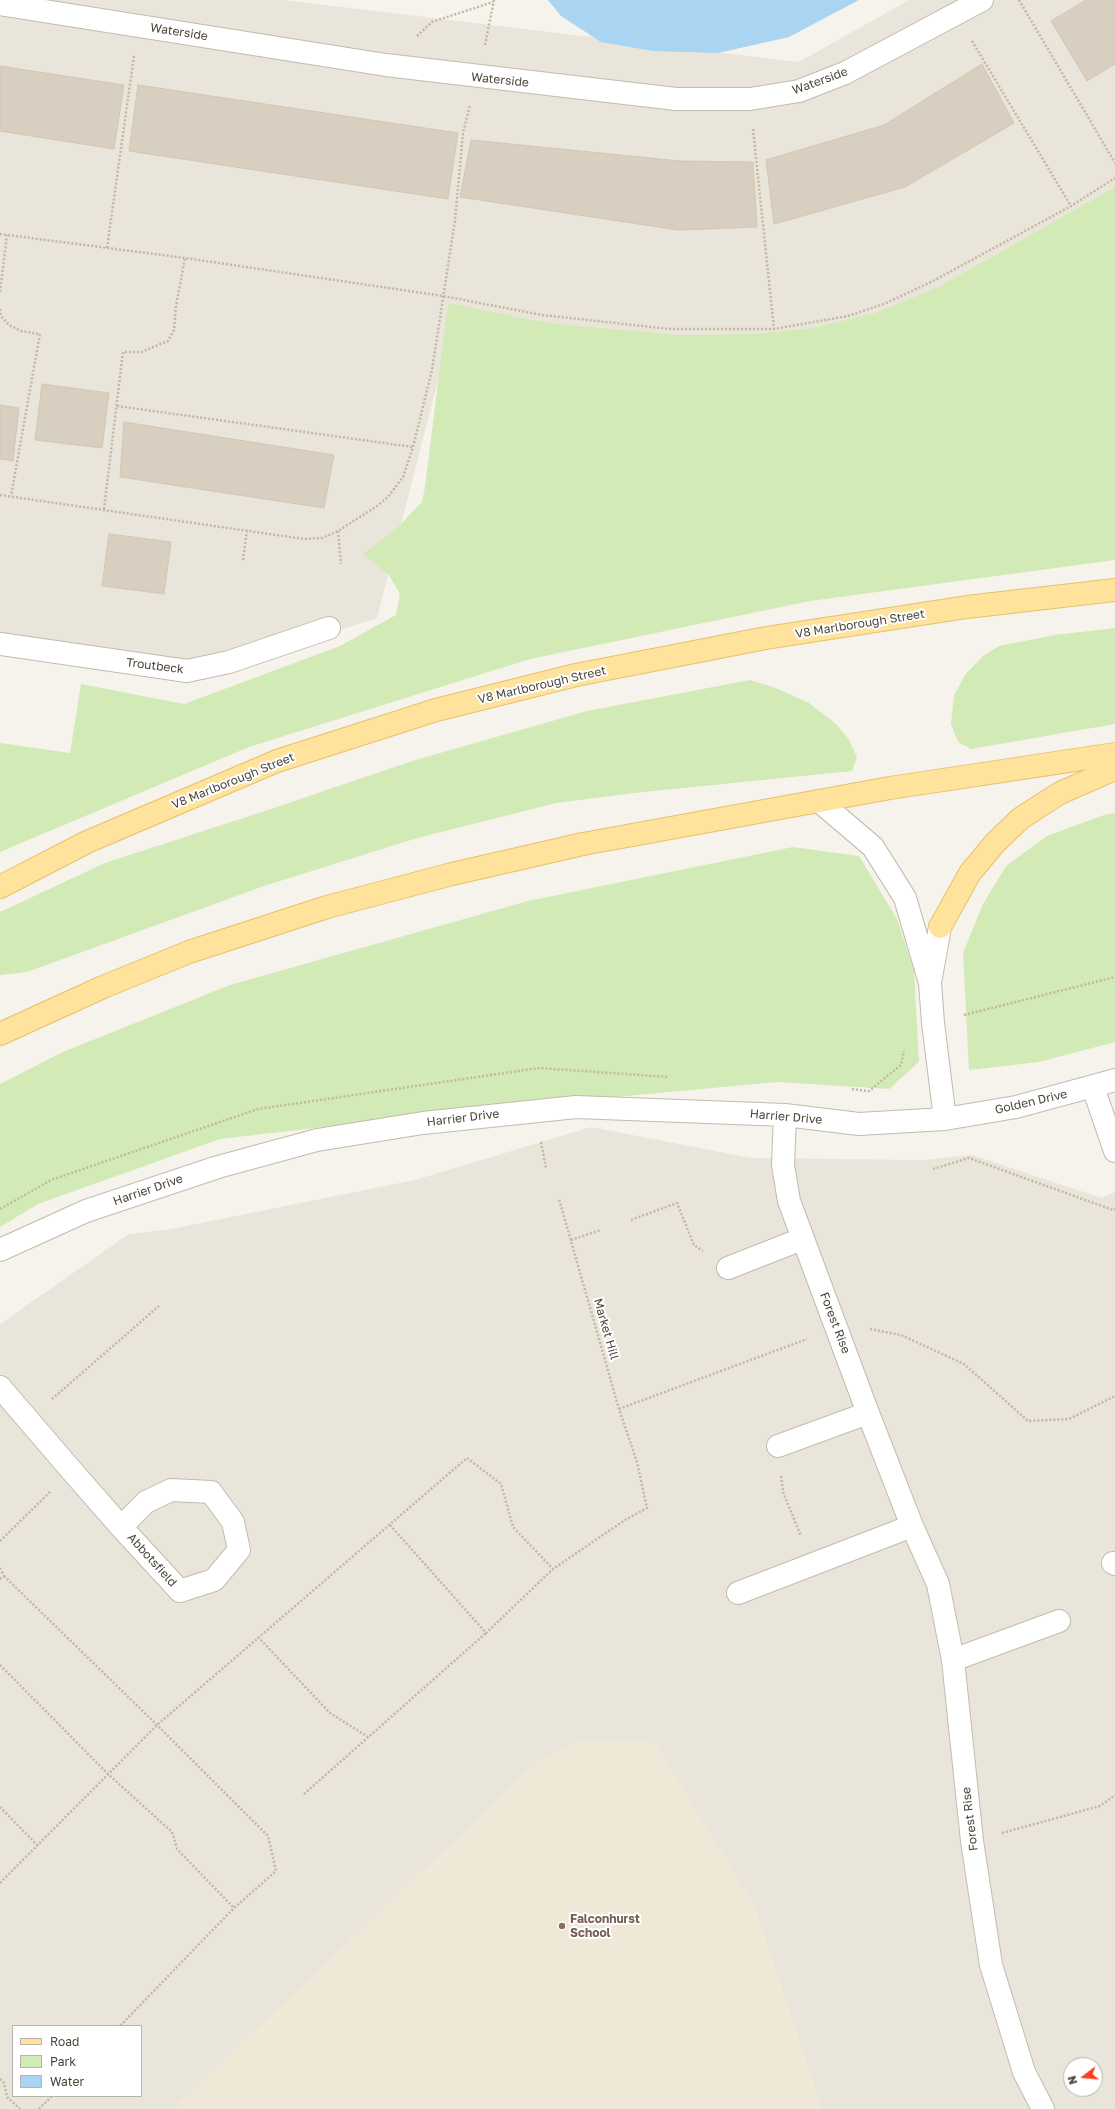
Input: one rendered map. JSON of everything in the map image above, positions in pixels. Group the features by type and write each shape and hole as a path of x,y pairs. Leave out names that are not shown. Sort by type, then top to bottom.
{"main road":[{"name":"V8 Marlborough Street","path":"0,887 87,842 277,761 436,710 576,675 766,638 967,607 1115,590"},
{"path":"0,1034 103,987 189,952 326,907 452,874 583,844 890,788 1115,754"},
{"path":"940,927 970,873 995,843 1020,818 1060,793 1115,769"}],"street":[{"name":"Waterside","path":"0,4 386,66 676,99 750,99 800,90 845,73 982,0"},
{"name":"Troutbeck","path":"0,644 186,671 229,662 329,628"},
{"path":"819,801 873,847 905,898 930,983 933,1023 945,1119"},
{"path":"930,983 940,927"},
{"name":"Golden Drive","path":"945,1119 1016,1107 1115,1080"},
{"path":"1093,1087 1115,1151"},
{"name":"Harrier Drive","path":"0,1250 86,1211 218,1167 317,1140 423,1123 576,1107 785,1115 859,1124 945,1119"},
{"name":"Forest Rise","path":"785,1115 783,1165 789,1201 868,1413 912,1526 938,1584 953,1660 972,1842 991,1965 1024,2072 1043,2109"},
{"path":"728,1268 802,1239"},
{"name":"Abbotsfield","path":"0,1387 72,1471 122,1527 180,1591 214,1580 239,1550 233,1522 211,1492 171,1490 146,1502 122,1527"},
{"path":"778,1446 868,1413"},
{"path":"738,1593 912,1526"},
{"path":"953,1660 1059,1621"}],"path":[{"path":"1019,0 1115,163"},
{"path":"0,495 304,539 322,538 338,531 366,515 388,497 403,477 413,447 432,370 454,220 463,133 476,77 482,63 494,1 432,22 386,66"},
{"path":"956,15 1071,206"},
{"path":"107,248 138,26"},
{"path":"750,99 774,330"},
{"path":"0,234 185,258 443,296 542,314 670,329 774,330 848,316 884,304 931,282 1071,206 1115,178"},
{"path":"0,292 7,235"},
{"path":"104,509 123,352 141,352 154,348 168,341 174,330 176,306 185,258"},
{"path":"0,309 1,316 9,325 21,331 40,334 10,496"},
{"path":"117,406 413,447"},
{"path":"243,560 247,530"},
{"path":"338,531 341,564"},
{"path":"933,1023 1115,977"},
{"path":"543,1158 546,1168"},
{"path":"932,1169 969,1158 1113,1210 1115,1209"},
{"name":"Market Hill","path":"553,1569 625,1520 647,1508 637,1462 619,1408 559,1199"},
{"path":"631,1220 677,1203 694,1245 728,1268"},
{"path":"571,1240 601,1230"},
{"path":"28,1419 159,1306"},
{"path":"619,1408 837,1328 868,1329 901,1335 964,1364 1028,1421 1069,1419 1115,1396"},
{"path":"778,1446 783,1492 812,1564"},
{"path":"0,1883 157,1725 467,1458 500,1484 514,1527 553,1569 486,1633 304,1794"},
{"path":"0,1541 72,1471"},
{"path":"390,1525 486,1633"},
{"path":"0,1568 4,1576 268,1836 276,1871 234,1908 121,2025"},
{"path":"0,1579 4,1576"},
{"path":"258,1638 330,1713 368,1737"},
{"path":"0,1665 108,1774 172,1832 177,1849 234,1908"},
{"path":"972,1842 1100,1806 1115,1795"},
{"path":"0,1807 38,1846"},
{"path":"0,2079 4,2083 7,2096 20,2109"},
{"path":"39,2109 51,2097"}],"shaded area":[{"path":"0,0 284,0 799,62 909,0 1115,0 1115,202 855,359 455,314 377,618 191,678 0,639"},
{"path":"591,1127 751,1158 923,1160 972,1155 1102,1198 1115,1192 1115,2109 821,2109 755,1908 654,1743 578,1742 540,1760 174,2109 0,2109 0,1324 129,1234 171,1229 415,1180"},
{"name":"Falconhurst School","path":"578,1742 654,1743 755,1908 821,2109 174,2109 540,1760"}],"green space":[{"path":"1115,187 1115,560 810,601 530,659 249,747 0,852 0,743 70,753 81,684 184,704 340,646 396,615 400,594 389,575 363,554 397,528 422,502 448,303 547,323 677,335 758,334 813,328 875,313 939,287"},
{"path":"1115,628 1115,724 971,749 958,742 951,724 954,695 965,675 983,656 999,646 1055,635"},
{"path":"750,680 776,688 809,703 836,724 848,738 857,757 852,771 634,793 556,803 414,839 264,886 27,972 0,975 0,912 105,863 412,761 587,711"},
{"path":"1115,813 1115,1042 1039,1062 969,1070 963,953 983,904 1006,866 1047,836 1104,815"},
{"path":"793,847 859,856 897,919 914,971 919,1062 889,1089 777,1082 444,1113 220,1139 38,1204 0,1227 0,1084 63,1052 230,985 528,901"}],"water":[{"path":"548,0 859,0 789,37 718,53 653,51 601,42 561,16"}],"building":[{"path":"1086,0 1115,0 1115,64 1087,81 1051,21"},
{"path":"982,64 1014,123 905,187 774,224 766,160 884,125"},
{"path":"0,66 124,85 114,149 0,131"},
{"path":"138,85 458,133 448,199 129,151"},
{"path":"471,140 680,161 753,162 757,227 678,230 460,197"},
{"path":"42,384 109,393 102,448 35,440"},
{"path":"0,405 19,408 13,461 0,459"},
{"path":"124,422 334,455 324,508 120,477"},
{"path":"109,534 171,542 164,594 102,586"}],"place":[{"name":"Falconhurst School","path":"562,1926"}]}
